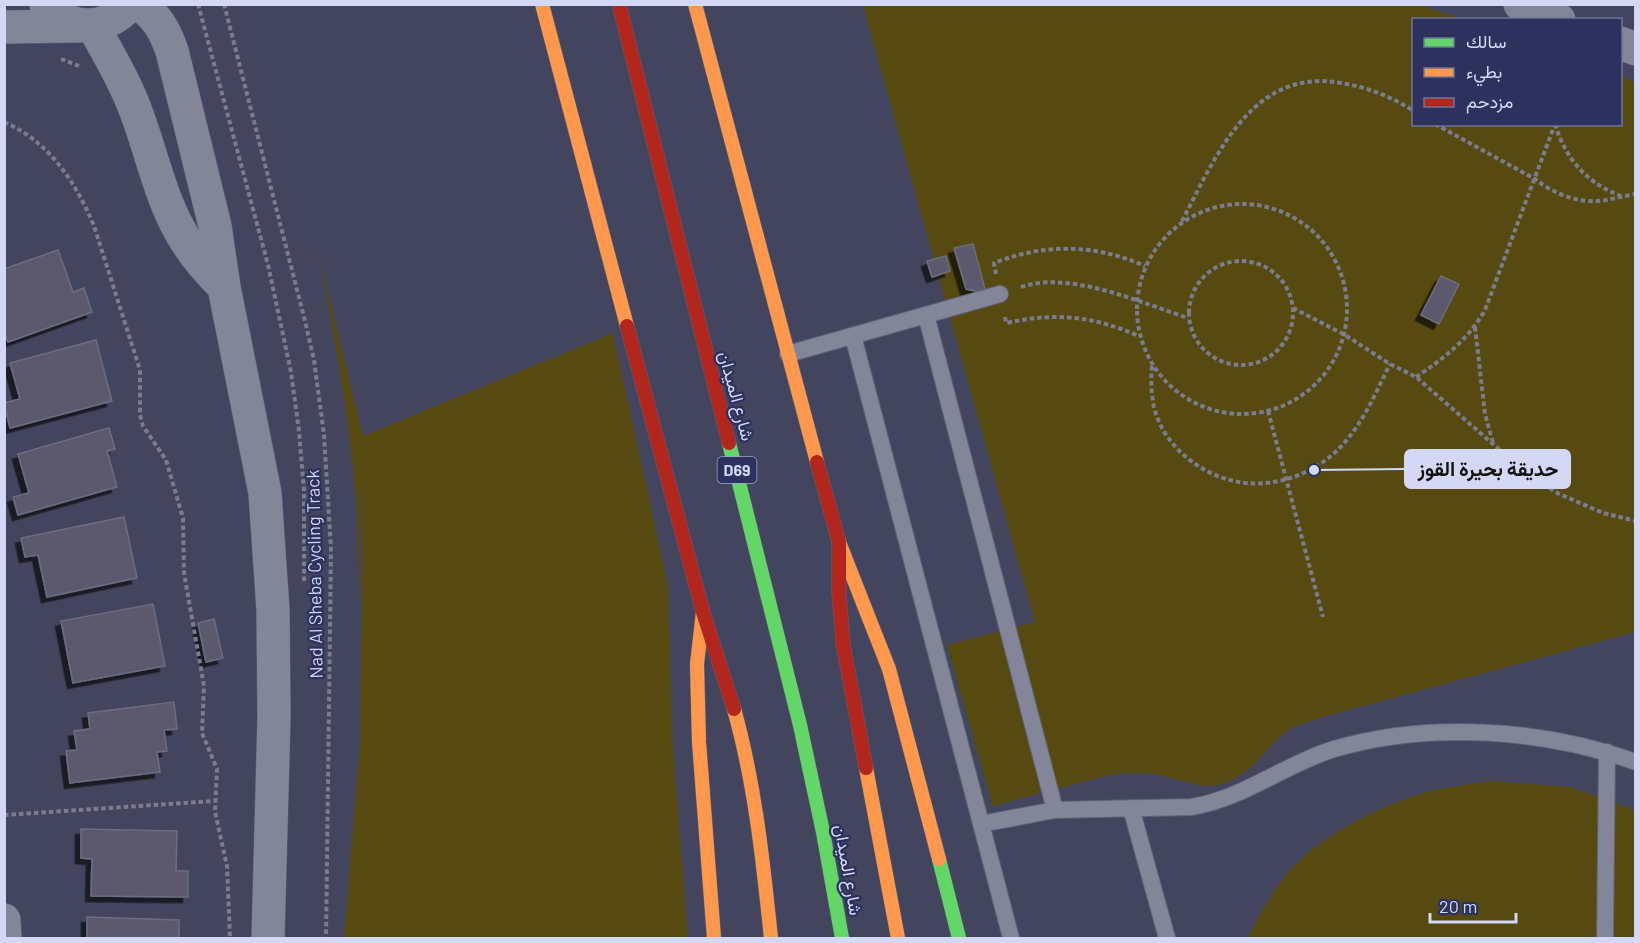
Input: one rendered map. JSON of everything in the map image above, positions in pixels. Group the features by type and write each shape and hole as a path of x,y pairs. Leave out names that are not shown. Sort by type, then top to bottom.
{"main road":[{"path":"542,4 703,612 724,673 742,739 771,939"},
{"name":"شارع الميدان","path":"619,4 800,725 823,831 842,939"},
{"name":"شارع الميدان","path":"695,4 839,542 839,593 843,643 898,939"},
{"path":"839,542 889,669 960,939"},
{"path":"703,612 698,664 699,730 714,939"}],"street":[{"path":"46,4 62,19 86,26 116,68 138,114 166,198 184,239 204,266 224,287"},
{"path":"4,27 86,26 109,22 123,13 130,4"},
{"path":"139,4 158,21 167,36 172,51 215,226 224,287 265,494 273,610 274,717 268,939"},
{"path":"1520,4 1554,18"},
{"path":"4,920 5,939"}],"lane":[{"path":"788,354 1000,294"},
{"path":"926,315 1055,810"},
{"path":"853,336 1011,939"},
{"path":"981,824 1055,810 1191,807 1207,804 1240,792 1334,749 1385,739 1431,734 1517,735 1562,741 1607,752 1635,762"},
{"path":"1605,939 1607,752"},
{"path":"1131,808 1167,939"}],"path":[{"name":"Nad Al Sheba Cycling Track","path":"224,4 305,321 314,360 324,435 331,549 326,939"},
{"path":"1182,222 1220,151 1239,124 1261,100 1290,84 1324,80 1353,85 1381,94 1412,110"},
{"path":"4,122 31,137 51,154 76,188 94,226 140,370 140,416 143,426 166,460 181,507 184,530 184,573 199,639 204,686 202,733 217,769 215,801 217,824 227,866 230,939"},
{"path":"1439,126 1535,179 1545,187 1571,198 1596,201 1635,194"},
{"path":"1416,377 1446,356 1475,327 1493,291 1554,126"},
{"path":"1556,126 1564,148 1578,169 1591,181 1622,196"},
{"path":"1235,204 1263,206 1290,215 1313,231 1331,254 1343,279 1347,307 1345,335 1329,369 1317,384 1295,401 1268,411 1246,415 1224,413 1203,407 1175,390 1152,366 1144,351 1140,336 1136,301 1139,283 1145,266 1160,241 1182,222 1207,209 1235,204"},
{"path":"994,263 1027,252 1070,248 1113,254 1145,266"},
{"path":"1235,261 1249,261 1274,272 1284,282 1293,308 1293,322 1289,335 1281,346 1271,356 1246,365 1232,365 1208,354 1194,338 1188,318 1193,291 1200,280 1210,270 1235,261"},
{"path":"1000,294 1027,285 1054,283 1082,285 1101,289 1188,318"},
{"path":"1293,308 1345,335 1390,364 1416,377 1509,458 1555,492 1603,513 1635,521"},
{"path":"1006,323 1033,317 1087,318 1140,336"},
{"path":"1475,327 1485,414 1493,444"},
{"path":"1152,366 1151,390 1154,409 1171,443 1200,468 1240,482 1264,484 1287,479 1310,470 1349,438 1363,417 1390,364"},
{"path":"1268,411 1323,617"},
{"path":"4,814 215,801"}],"shaded area":[{"path":"863,5 1419,5 1459,18 1412,18 1412,126 1622,126 1622,76 1635,82 1635,632 1293,727 1277,739 1250,768 1233,779 1215,786 1199,785 1146,773 1115,774 993,806 947,645 1035,622"},
{"path":"318,252 363,436 613,333 668,585 673,749 688,938 344,938 360,745 363,478 358,600 357,511 353,467 330,313"},
{"path":"1491,781 1570,787 1635,810 1635,938 1248,938 1279,884 1306,854 1323,841 1363,818 1405,799 1445,788"}],"building":[{"path":"973,244 986,293 966,289 954,248"},
{"path":"58,250 73,292 84,288 92,312 8,342 4,331 4,269"},
{"path":"946,256 950,271 932,277 927,261"},
{"path":"1441,276 1459,284 1439,324 1421,315"},
{"path":"96,340 112,401 10,428 4,403 20,399 10,363"},
{"path":"109,428 115,449 107,451 117,487 18,515 13,497 29,493 18,454"},
{"path":"124,517 137,578 47,597 38,555 25,557 21,538"},
{"path":"153,604 165,666 73,683 61,621"},
{"path":"214,619 223,658 206,662 198,623"},
{"path":"174,702 177,729 164,730 167,751 157,752 160,772 70,783 66,751 77,750 74,731 90,729 88,713"},
{"path":"81,829 177,831 176,871 188,871 188,897 91,896 92,859 81,858"},
{"path":"87,917 179,920 179,938 87,938"}],"traffic: fast":[{"path":"729,443 800,725 823,832 842,938"},
{"path":"939,859 959,938"}],"traffic: slow":[{"path":"542,4 627,326"},
{"path":"695,4 817,462"},
{"path":"839,542 889,669 939,859"},
{"path":"703,612 697,664 699,742 714,938"},
{"path":"734,709 753,794 771,938"},
{"path":"866,768 898,938"}],"traffic: jam":[{"path":"619,4 729,443"},
{"path":"627,326 703,612 734,709"},
{"path":"817,462 839,542 839,593 843,643 866,768"}],"place":[{"name":"حديقة بحيرة القوز","path":"1314,470"}]}
